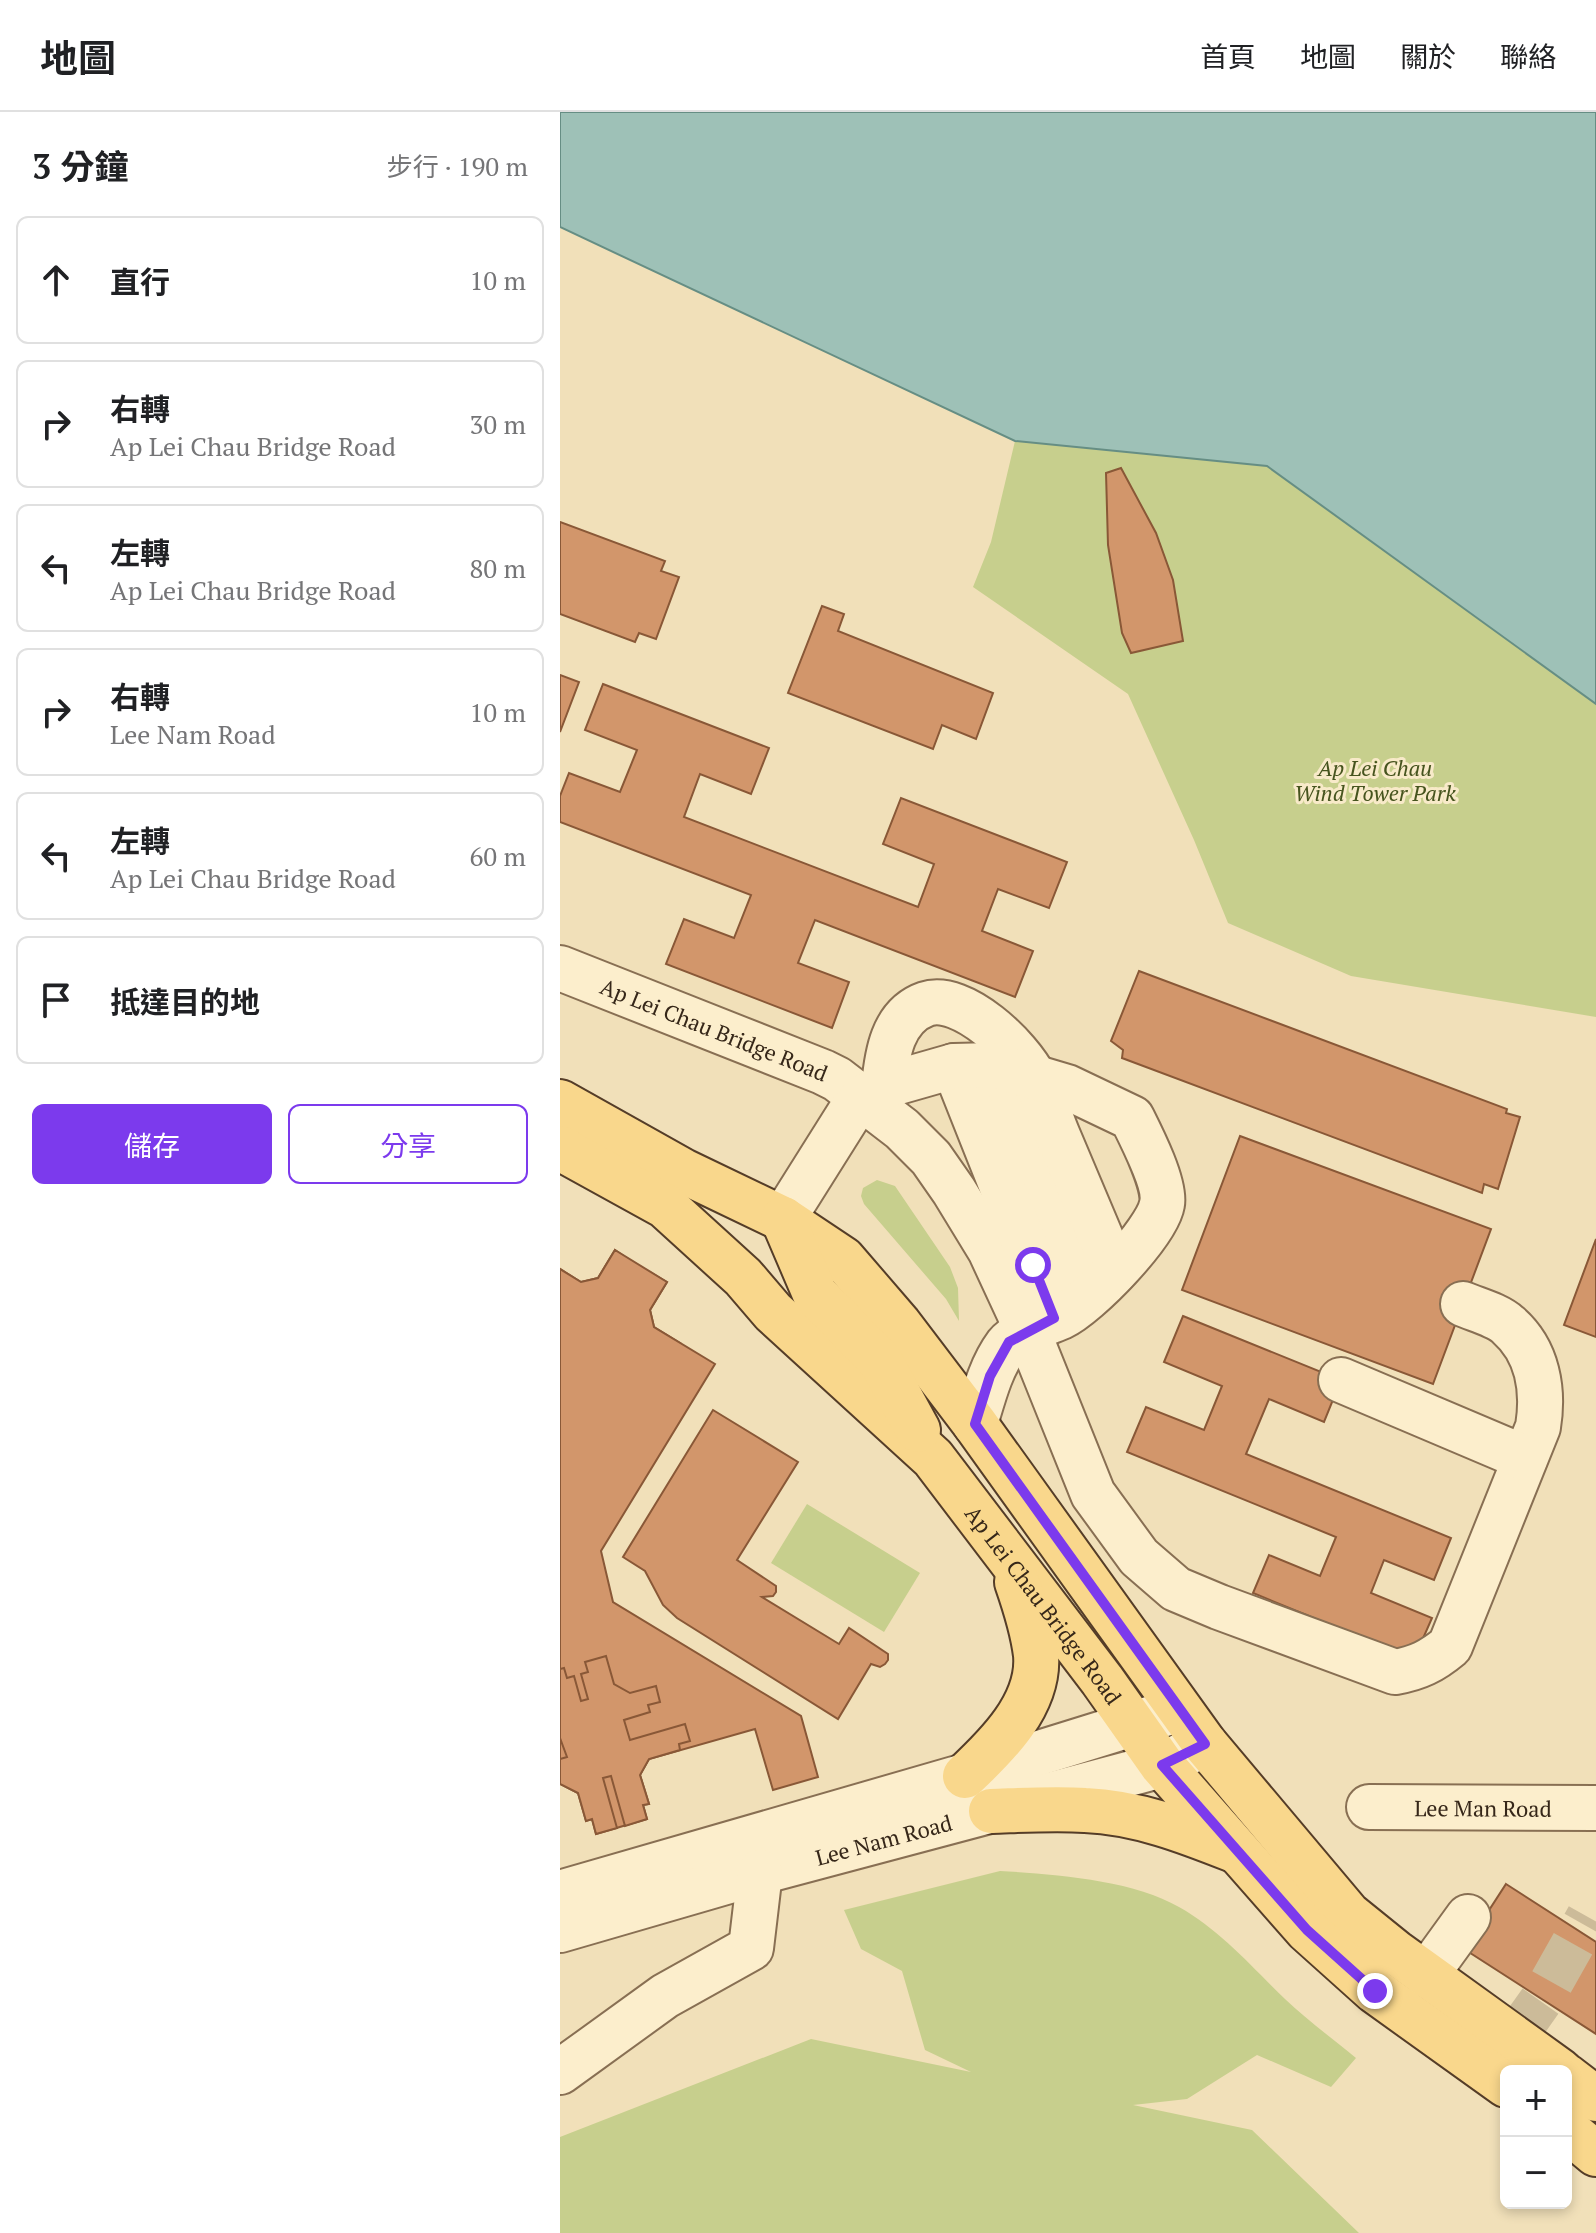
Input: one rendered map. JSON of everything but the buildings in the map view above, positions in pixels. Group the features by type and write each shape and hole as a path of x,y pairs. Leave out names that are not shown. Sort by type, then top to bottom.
{"main road":[{"name":"Ap Lei Chau Bridge Road","path":"560,1102 683,1171 783,1219 843,1259 899,1324 975,1424 1205,1744 1348,1914 1426,1975 1552,2065"},
{"name":"Ap Lei Chau Bridge Road","path":"560,1148 665,1206 743,1277 773,1312 933,1458 1162,1765 1307,1930 1375,1991 1499,2079"},
{"path":"783,1219 815,1294 881,1362 933,1458"},
{"path":"965,1776 991,1752 1031,1693 1036,1658 1029,1618 1011,1561"},
{"path":"991,1811 1086,1810 1132,1816 1178,1828 1236,1851"},
{"path":"1572,2081 1596,2099"},
{"path":"1572,2134 1596,2154"}],"street":[{"name":"Ap Lei Chau Bridge Road","path":"560,968 873,1092 954,1191 990,1250 1096,1282"},
{"path":"783,1219 873,1092 901,1023 915,1008 936,1001 953,1005 999,1034 1068,1088 1096,1282 1093,1494 1139,1557 1176,1589 1395,1672 1417,1668 1434,1660 1450,1646 1538,1427 1542,1402 1539,1377 1529,1349 1507,1323 1463,1304"},
{"path":"873,1092 974,1066 1068,1088 1132,1118 1159,1181 1163,1203 1096,1282 1009,1342 990,1376 975,1424"},
{"path":"974,1066 1096,1282"},
{"path":"1341,1380 1525,1458"},
{"name":"Lee Nam Road","path":"560,1893 965,1776 1179,1710"},
{"name":"Lee Nam Road","path":"560,1930 760,1872 1162,1765 1205,1744"},
{"name":"Lee Man Road","path":"1369,1807 1596,1808"},
{"path":"560,2072 665,1996 751,1948 760,1872"},
{"path":"1426,1975 1468,1917"},
{"path":"1499,2079 1515,2037"}],"green space":[{"name":"Ap Lei Chau Wind Tower Park","path":"1015,441 1267,466 1596,704 1596,1017 1351,976 1228,923 1128,694 973,587 991,542"},
{"path":"877,1180 895,1186 950,1267 958,1288 959,1321 946,1299 864,1204 861,1196 863,1188"},
{"path":"807,1504 920,1573 884,1632 771,1563"},
{"path":"1000,1871 1116,1885 1139,1890 1179,1907 1222,1938 1293,2007 1356,2058 1331,2087 1257,2055 1187,2099 1133,2105 1252,2130 1359,2233 560,2233 560,2137 811,2039 971,2072 925,2050 902,1971 861,1949 844,1910"}],"water":[{"path":"560,112 1596,112 1596,704 1267,466 1015,441 560,227"}],"tunnel":[{"path":"1515,2037 1542,1999 1588,1917"}],"route":[{"path":"1033,1265 1054,1318 1009,1342 990,1376 975,1424 1205,1744 1162,1765 1307,1930 1375,1991"}]}
